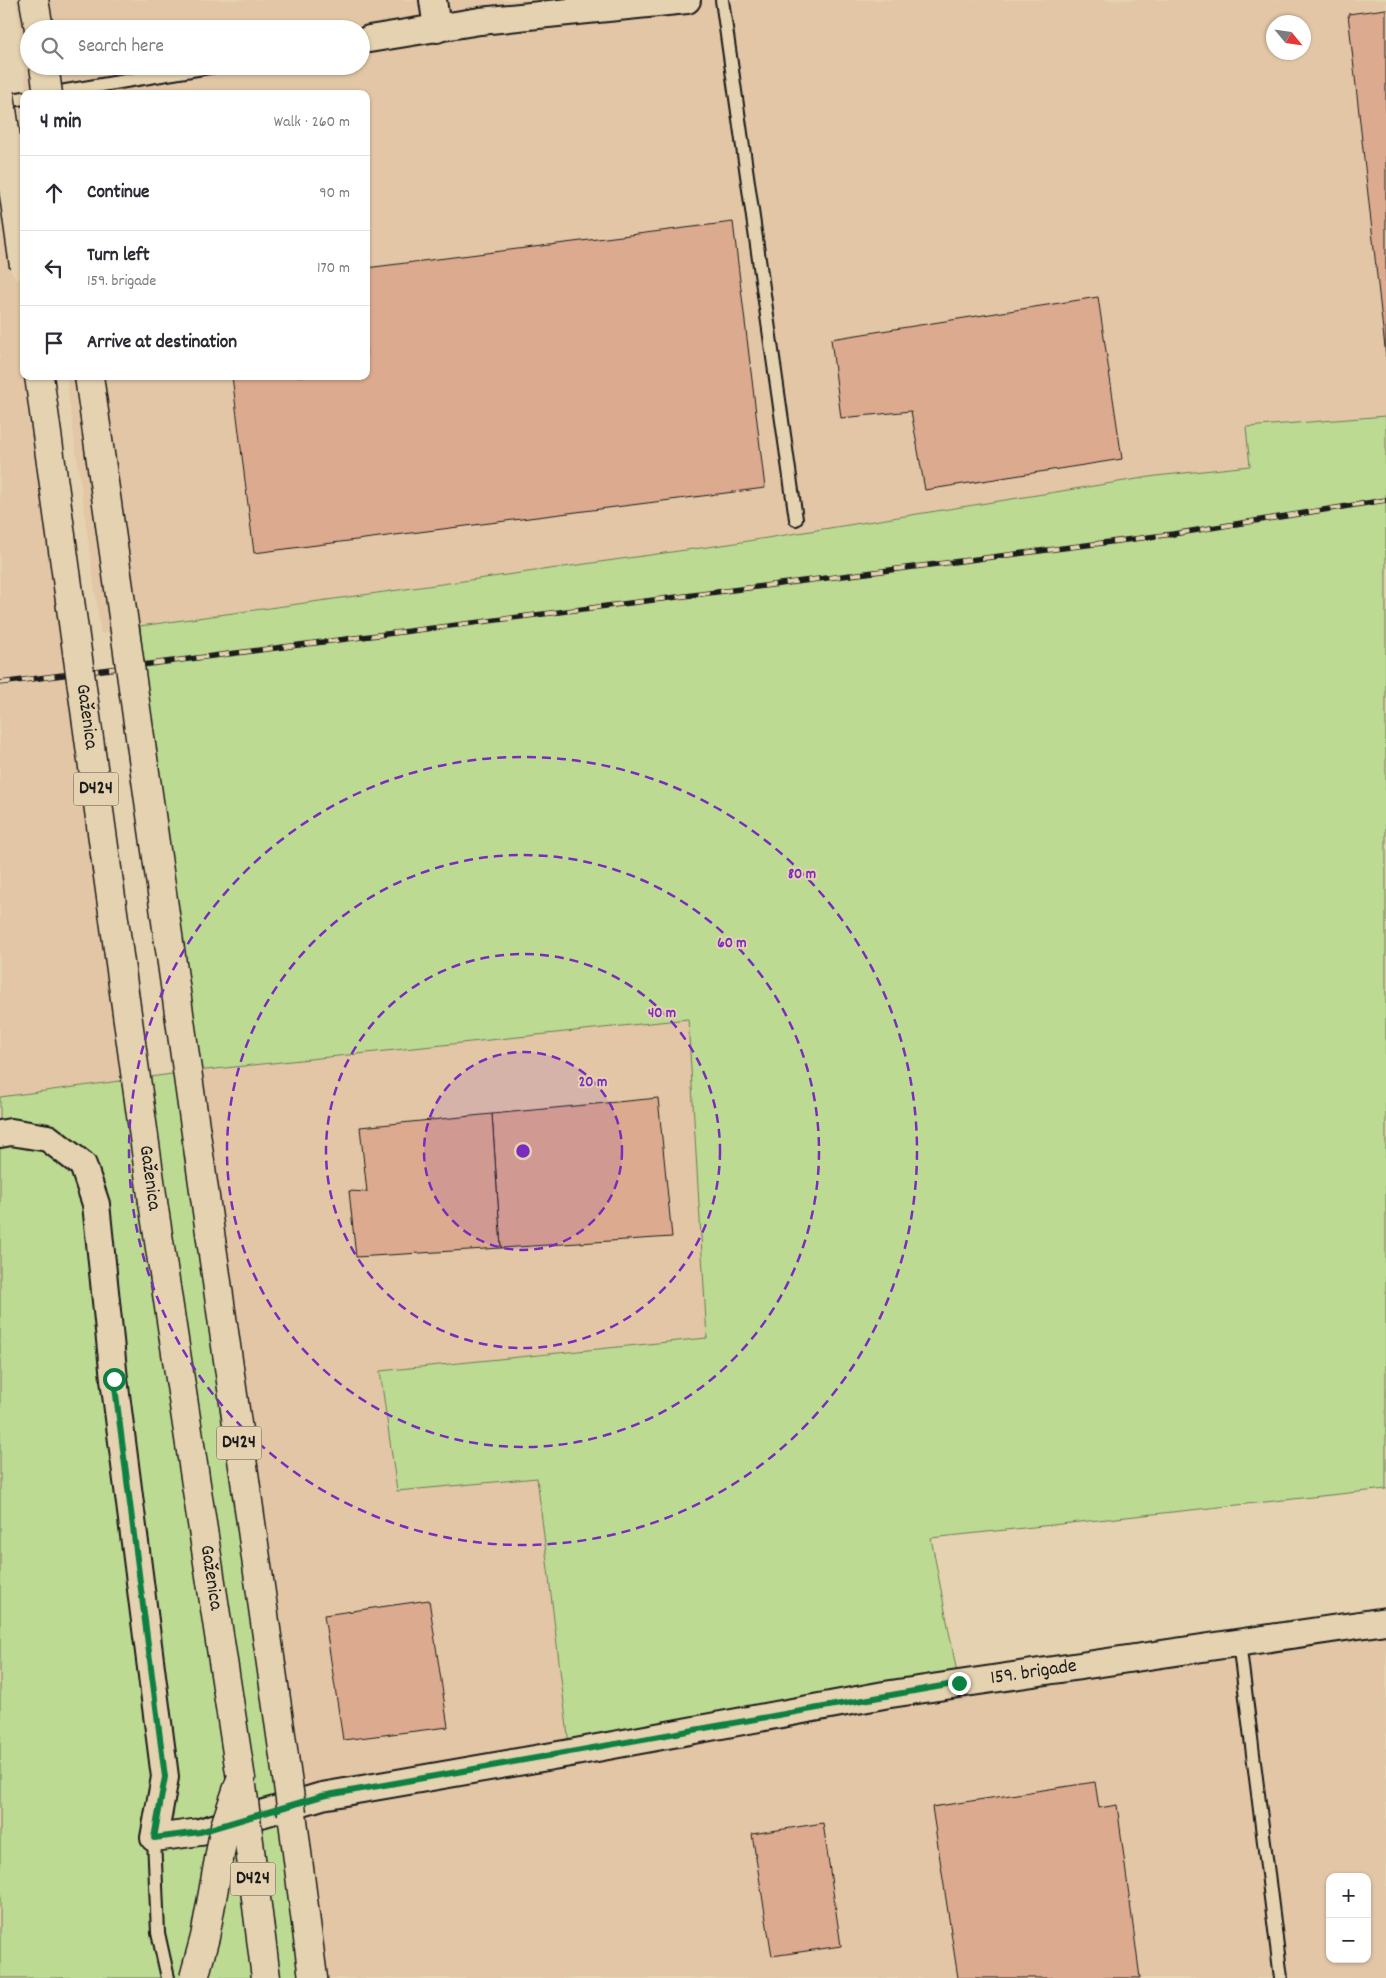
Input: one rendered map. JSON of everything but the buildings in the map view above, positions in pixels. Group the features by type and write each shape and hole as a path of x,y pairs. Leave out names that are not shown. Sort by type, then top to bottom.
{"highway":[{"path":"34,0 37,20"},
{"path":"45,75 47,90"},
{"path":"0,95 20,238"},
{"name":"Gaženica","path":"40,380 153,1202 241,1779 266,1978"},
{"name":"D424","path":"90,380 292,1813 313,1978"},
{"path":"194,1978 205,1937 225,1826 241,1779"}],"street":[{"path":"433,0 437,29"},
{"path":"370,39 480,21 687,0"},
{"path":"0,1134 11,1132 48,1138 83,1165 96,1204 114,1379 165,1777 154,1838"},
{"name":"159. brigade","path":"154,1838 200,1832 331,1794 560,1755 884,1695 1386,1621"}],"lane":[{"path":"722,0 796,519"},
{"path":"72,90 161,75"},
{"path":"0,102 20,99"},
{"path":"1239,1642 1281,1978"},
{"path":"154,1838 158,1933 168,1978"}],"shaded area":[{"path":"16,0 1386,0 1386,416 1246,427 1251,466 1156,476 729,544 140,626 101,634 67,380 370,380 370,90 27,90 25,75 370,75 370,20 20,20 20,34"},
{"path":"0,102 20,244 20,380 39,380 136,1078 0,1097"},
{"path":"688,1018 707,1338 380,1371 397,1491 537,1478 570,1753 1386,1620 1386,1978 312,1978 187,1072"}],"green space":[{"path":"1386,416 1386,1489 931,1538 959,1683 570,1753 537,1478 397,1491 380,1371 707,1338 688,1019 187,1072 140,626 729,544 1156,476 1250,466 1246,427"},
{"path":"187,1072 313,1978 0,1978 0,1097"}],"railway":[{"path":"0,683 1173,534 1386,500"}],"route":[{"path":"114,1379 165,1777 154,1838 200,1832 322,1796 959,1683"}]}
